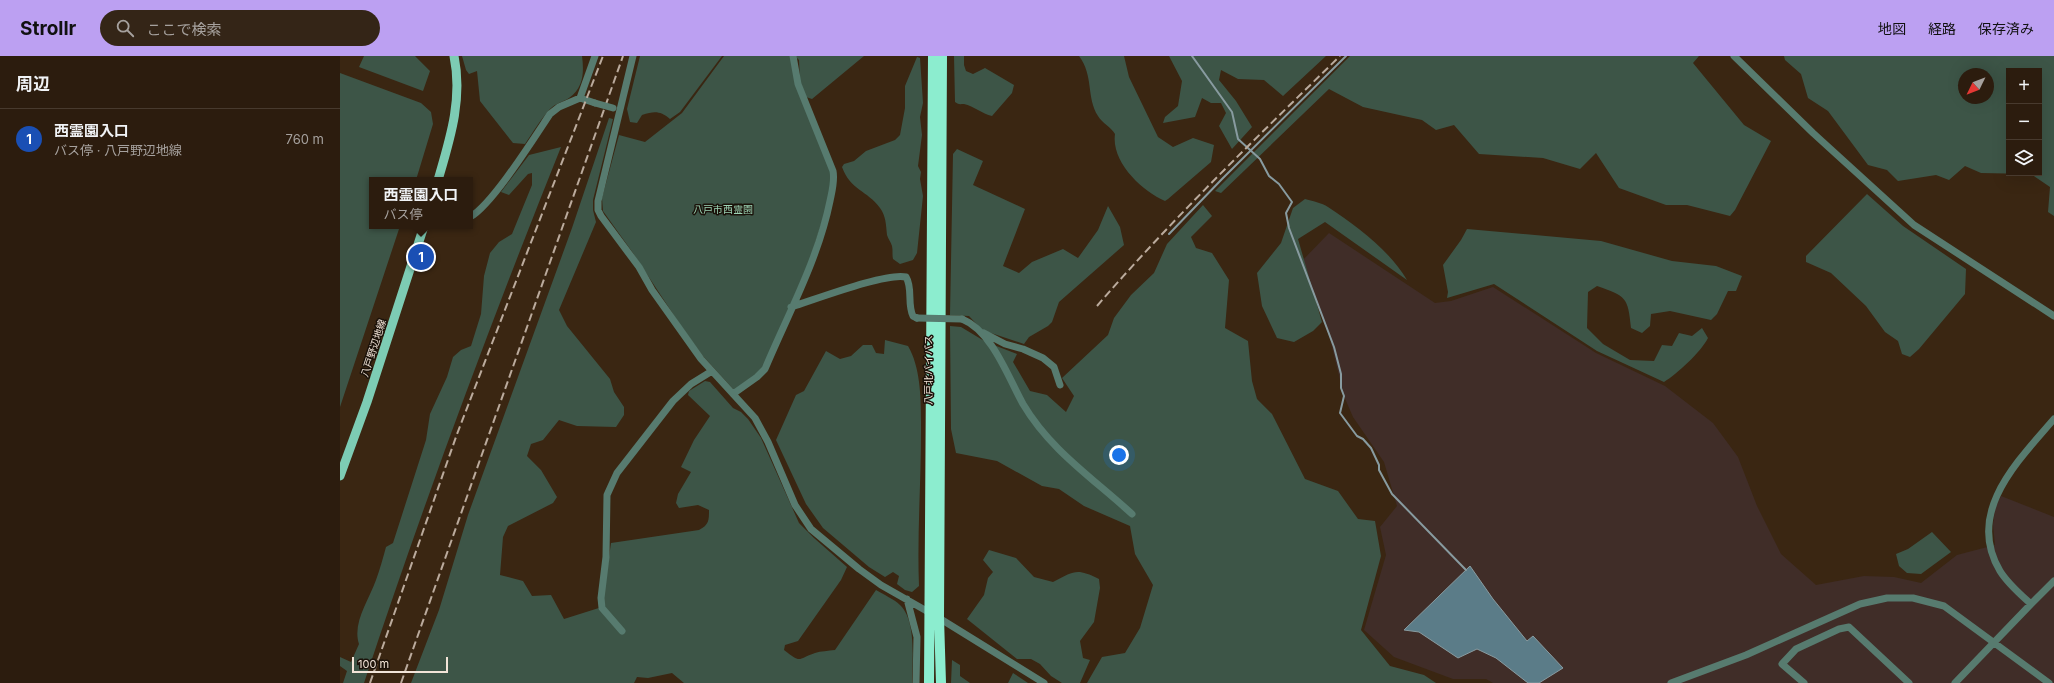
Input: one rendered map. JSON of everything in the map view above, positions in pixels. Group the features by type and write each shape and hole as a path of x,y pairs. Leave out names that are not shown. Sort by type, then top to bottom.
{"highway":[{"name":"八戸北バイパス","path":"929,683 933,56"},
{"name":"八戸北バイパス","path":"941,683 942,56"}],"main road":[{"path":"439,177 451,138 458,101 457,67 454,56"},
{"name":"八戸野辺地線","path":"340,476 367,402 423,229"}],"street":[{"path":"580,98 595,56"},
{"path":"633,56 617,109 598,201 598,210 669,315 712,371 763,430 795,505 811,529 865,574 940,618 1044,683"},
{"path":"733,394 757,377 765,369 820,240 834,176 798,84 793,56"},
{"path":"1734,56 1812,133 1914,225 2054,316"},
{"path":"473,215 477,213 495,191 550,114 559,107 580,98 617,109"},
{"path":"791,307 876,280 901,275 906,277 909,281 910,311 912,316 917,318 962,319 974,325 986,338 1023,404 1044,434 1065,457 1132,514"},
{"path":"980,331 1005,344 1024,349 1043,358 1054,367 1060,385"},
{"path":"622,631 602,608 600,598 606,557 608,495 617,473 673,401 691,384 712,371"},
{"path":"2031,604 2008,582 1994,560 1989,536 1989,518 1997,493 2006,479 2054,419"},
{"path":"1955,683 2054,581"},
{"path":"1671,683 1746,655 1860,604 1887,598 1913,598 1944,606 2049,683"},
{"path":"906,599 917,637 916,683"},
{"path":"1804,683 1782,664 1796,649 1839,629 1849,627 1909,683"}],"shaded area":[{"path":"1329,233 1435,303 1451,301 1493,287 1596,353 1665,386 1713,423 1738,457 1757,506 1781,554 1816,585 1864,576 1894,577 1921,583 1957,555 1995,545 1993,525 1995,508 2001,496 2054,517 2054,683 1493,683 1486,679 1453,679 1394,657 1364,630 1386,555 1380,527 1397,506 1384,462 1353,417 1344,396 1329,335 1301,262"}],"green space":[{"path":"364,56 415,56 430,71 423,91 359,67"},
{"path":"462,56 582,56 583,73 578,89 574,94 550,109 525,144 513,143 480,101 477,71 469,74 466,70"},
{"path":"640,56 722,56 680,112 670,119 663,114 654,112 642,115 637,123 630,122 627,109"},
{"name":"八戸市西霊園","path":"724,56 791,56 832,174 827,206 809,262 762,370 734,390 703,356 681,326 633,253 603,211 602,198 619,135 645,142 682,113"},
{"path":"795,56 864,56 812,99 806,97 800,81 799,60"},
{"path":"954,56 964,56 966,71 973,74 985,68 1014,85 1012,93 992,116 968,105 955,102"},
{"path":"1079,56 1124,56 1129,77 1158,137 1173,147 1193,138 1214,145 1211,162 1165,201 1138,183 1123,165 1118,155 1115,145 1115,134 1102,121 1094,109 1087,71"},
{"path":"1169,56 1326,56 1283,96 1264,80 1238,79 1221,70 1219,80 1236,101 1252,127 1232,149 1219,126 1226,113 1221,103 1211,103 1202,98 1195,117 1163,123 1165,117 1178,106 1182,81"},
{"path":"1350,56 1699,56 1693,63 1744,125 1771,141 1735,210 1730,216 1687,205 1666,205 1619,188 1596,153 1580,169 1543,158 1479,154 1454,125 1436,130 1422,120 1363,107 1329,89 1221,193 1215,191"},
{"path":"1784,56 2054,56 2054,216 2048,212 2050,187 2034,176 2042,176 2042,68 2006,68 2006,174 1981,173 1965,166 1949,180 1936,175 1898,181 1887,170 1868,165 1828,111 1808,98 1801,74 1785,60"},
{"path":"917,57 920,58 923,103 920,117 922,135 918,166 921,172 920,179 923,196 917,253 913,260 900,264 893,259 892,246 887,235 882,211 870,197 850,181 842,167 844,164 854,161 866,151 895,140 900,135 905,108 905,86"},
{"path":"340,73 421,103 431,112 433,124 417,177 369,177 369,229 399,229 340,407"},
{"path":"609,118 613,119 593,200 593,210 596,222 559,310 567,326 610,379 614,392 624,407 624,415 616,427 577,426 559,420 543,440 531,444 527,456 541,470 557,497 553,503 508,526 503,537 500,575 523,581 532,596 551,595 564,619 602,607 611,543 699,530 705,526 707,524 709,510 698,505 679,508 676,503 678,494 691,472 681,467 694,440 710,416 688,395 689,391 705,381 710,382 733,408 741,412 748,419 761,438 799,523 847,567 841,580 798,641 785,645 784,650 797,659 800,659 817,652 835,650 876,590 900,605 909,621 913,653 912,683 684,683 672,673 648,678 637,677 634,683 411,683 439,610 468,515 572,228"},
{"path":"561,147 458,414 364,683 343,683 347,671 340,666 340,657 351,662 359,644 357,636 359,620 376,580 386,547 393,543 426,440 430,414 447,377 453,357 461,350 471,346 481,314 484,276 490,253 499,242 512,234 532,185 532,173 528,174 509,195 501,192 529,155"},
{"path":"957,149 983,161 973,185 1025,209 1003,266 1019,273 1032,262 1063,249 1078,258 1098,230 1108,206 1120,227 1124,245 1059,302 1052,322 1029,337 1024,344 982,330 969,316 950,315 953,154"},
{"path":"1867,194 1903,226 1966,269 1965,294 1919,349 1910,357 1902,354 1898,341 1885,332 1866,306 1831,273 1806,262 1806,256"},
{"path":"1305,199 1326,206 1361,231 1392,259 1407,280 1325,222 1298,239 1322,322 1313,331 1294,342 1277,338 1262,306 1257,273 1281,243 1293,208"},
{"path":"1203,205 1212,216 1191,237 1196,248 1212,253 1229,280 1225,328 1248,341 1252,381 1257,399 1272,414 1305,479 1338,491 1358,519 1375,521 1381,556 1361,630 1390,666 1424,675 1436,683 1087,683 1102,657 1125,653 1140,628 1153,585 1135,554 1130,526 1084,506 1059,489 1042,486 997,461 956,453 951,429 950,326 961,327 986,342 1017,354 1013,362 1030,391 1047,395 1066,412 1074,396 1062,378 1108,335 1114,318 1131,295 1154,273 1167,244"},
{"path":"1467,229 1601,241 1672,261 1716,266 1742,276 1736,291 1728,291 1717,314 1711,320 1670,311 1651,314 1650,326 1642,333 1631,328 1627,304 1624,299 1614,292 1597,286 1588,292 1587,328 1603,344 1630,360 1654,361 1662,345 1672,346 1679,333 1692,336 1702,328 1708,338 1705,344 1688,362 1664,382 1597,351 1494,284 1447,298 1448,292 1443,265"},
{"path":"885,340 908,346 913,355 920,388 921,433 918,548 919,586 912,592 905,590 897,584 899,576 893,572 885,577 869,567 823,528 806,504 776,440 796,395 804,391 826,351 840,359 851,356 863,345 872,345 876,353 884,354"},
{"path":"1932,532 1951,552 1921,574 1907,573 1899,566 1896,554 1908,549"},
{"path":"989,550 1016,558 1034,577 1053,582 1071,573 1080,572 1099,579 1100,588 1094,622 1080,641 1083,658 1090,660 1080,683 1062,683 1051,676 1040,664 1031,659 1017,659 967,619 984,595 988,578 993,572 983,560"},
{"path":"952,660 960,665 960,676 970,683 951,683"},
{"path":"1013,673 1028,683 1008,683"}],"water":[{"path":"1470,566 1493,599 1527,641 1533,636 1563,668 1539,683 1528,683 1496,658 1477,649 1458,658 1419,632 1404,630"}],"waterway":[{"path":"1192,56 1232,112 1238,139 1260,159 1269,176 1279,184 1292,202 1286,213 1289,228 1334,347 1341,374 1341,388 1344,396 1340,413 1357,436 1363,439 1371,448 1379,465 1379,470 1392,494 1466,570"},
{"path":"1169,234 1346,56"}],"railway":[{"path":"370,683 457,434 603,56"},
{"path":"401,683 623,56"},
{"path":"1097,306 1185,210 1340,56"}],"place":[{"name":"西霊園入口","path":"421,257"}]}
